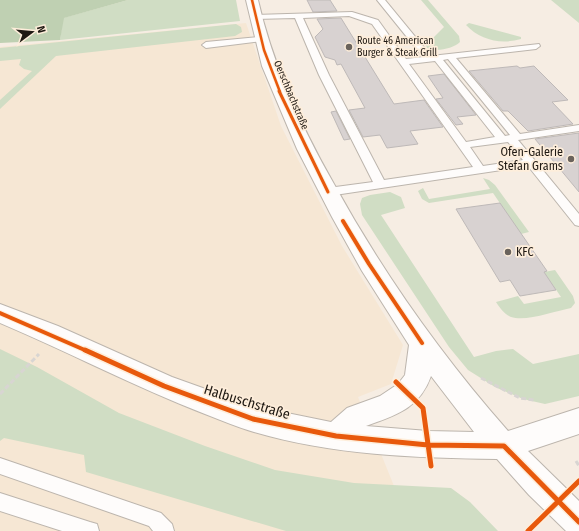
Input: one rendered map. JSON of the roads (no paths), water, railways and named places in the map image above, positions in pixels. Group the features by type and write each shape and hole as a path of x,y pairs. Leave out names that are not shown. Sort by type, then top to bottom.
{"main road":[{"name":"Oerschbachstraße","path":"252,0 260,39 273,76 295,128 328,192 369,264 422,343 453,384 504,446 579,522"},
{"name":"Halbuschstraße","path":"0,313 55,336 164,386 238,414 302,430 336,436 428,446 504,446 579,421"},
{"path":"336,436 353,418 379,409 408,394 417,381 421,366 422,343"}],"lane":[{"path":"381,0 433,58 510,138"},
{"path":"255,17 349,14 375,22 480,169"},
{"path":"298,15 324,75 380,184"},
{"path":"206,45 260,39"},
{"path":"404,62 536,46"},
{"path":"450,56 510,138 579,222"},
{"path":"464,145 579,128"},
{"path":"328,192 530,162"},
{"path":"0,466 155,519 165,531"},
{"path":"0,502 90,531"}],"place":[{"name":"Route 46 American Burger & Steak Grill","path":"349,47"},
{"name":"Ofen-Galerie Stefan Grams","path":"571,159"},
{"name":"KFC","path":"508,252"}]}
